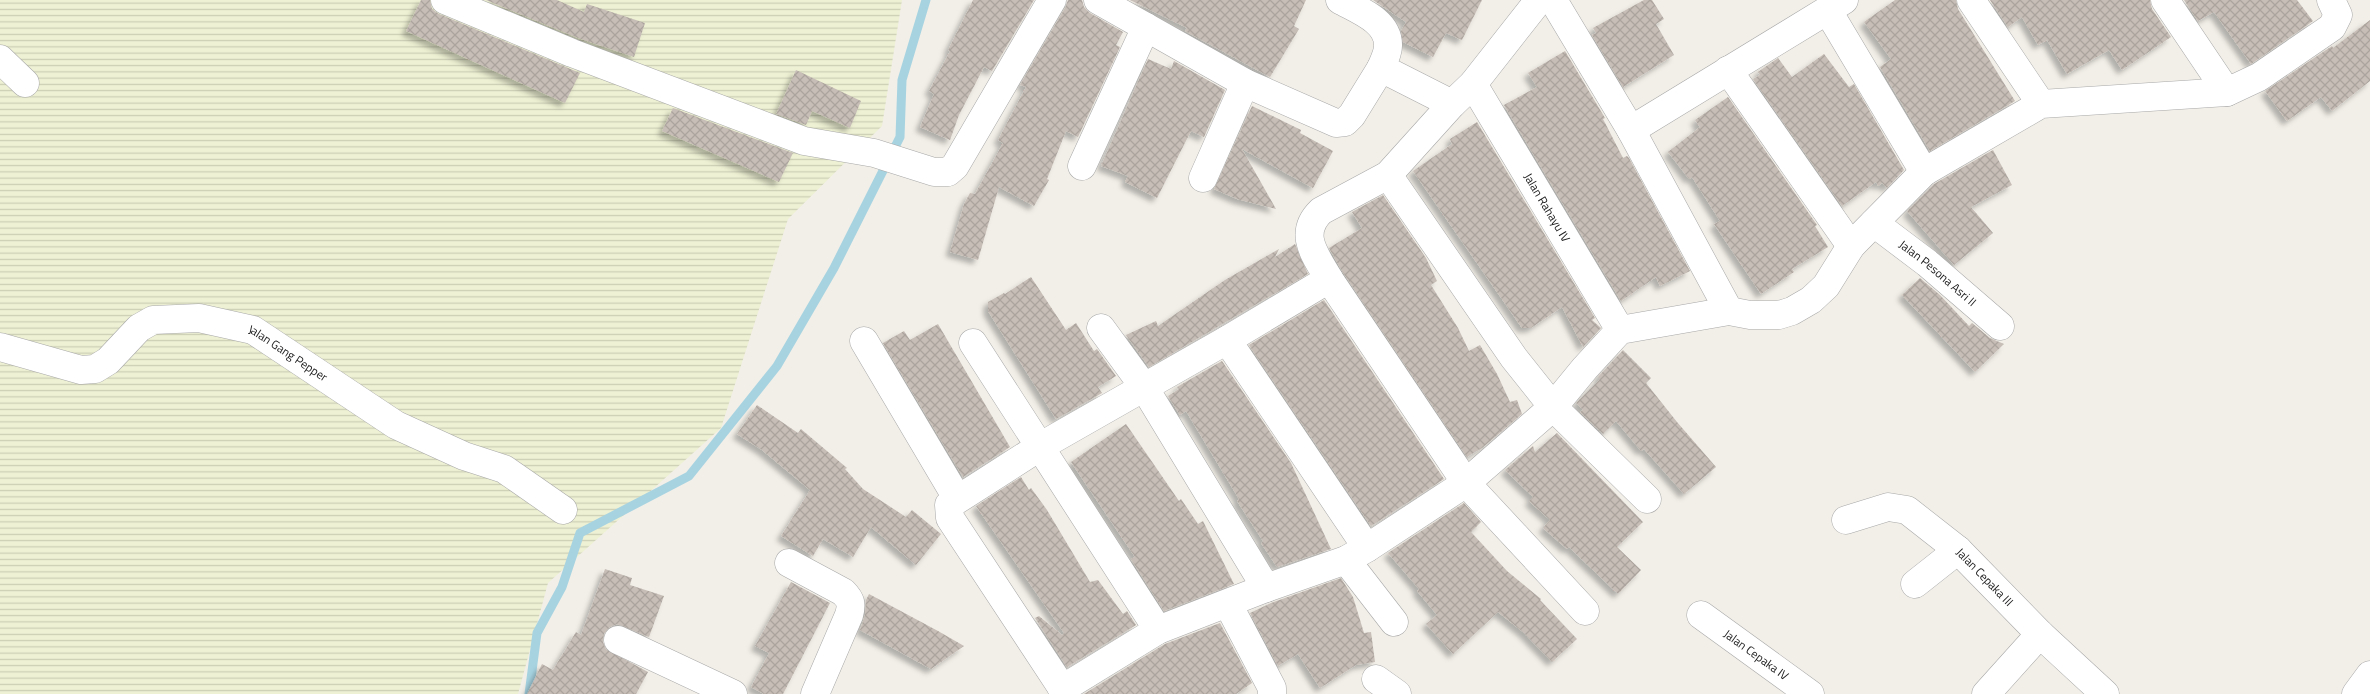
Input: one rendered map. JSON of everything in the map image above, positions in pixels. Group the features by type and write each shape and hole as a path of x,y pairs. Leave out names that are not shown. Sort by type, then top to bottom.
{"street":[{"path":"444,0 572,53 804,141 874,153 934,172 948,172 956,166 1052,0"},
{"path":"1098,0 1245,83 1336,123 1345,122 1352,116 1381,68 1389,47 1385,31 1380,25 1364,13 1340,0"},
{"path":"1539,0 1473,84 1452,104 1388,175 1321,212 1313,219 1308,234 1311,246 1329,279 1466,484 1585,611"},
{"path":"1553,0 1631,130 1729,311"},
{"path":"1971,0 2041,104"},
{"path":"2165,0 2227,92"},
{"path":"1329,279 1227,340 1041,446 957,498 949,505 950,518 1064,691 1158,630 1357,554 1466,484 1553,407 1620,330 1729,311 1764,316 1792,311 1811,300 1826,286 1851,246 1924,172 2041,104 2227,92 2259,77 2332,28 2338,15 2331,0"},
{"path":"1631,130 1836,5 1924,172"},
{"path":"1082,166 1146,27"},
{"path":"0,59 25,83"},
{"path":"1381,68 1452,104"},
{"path":"1728,70 1851,246"},
{"path":"1203,178 1245,83"},
{"name":"Jalan Rahayu IV","path":"1473,84 1620,330"},
{"path":"1388,175 1514,358 1553,407 1647,499"},
{"name":"Jalan Pesona Asri II","path":"1874,223 1927,263 2000,326"},
{"name":"Jalan Gang Pepper","path":"0,347 81,370 95,369 108,361 139,328 153,320 199,318 253,330 396,425 464,456 504,469 563,510"},
{"path":"1101,328 1144,386 1266,588"},
{"path":"864,340 957,498"},
{"path":"1227,340 1357,554 1394,622"},
{"path":"973,343 1158,630"},
{"name":"Jalan Cepaka III","path":"1846,520 1872,510 1899,507 1908,510 1958,550 2040,634 2105,694"},
{"path":"1915,584 1958,550"},
{"path":"789,563 843,592 850,599 852,607 815,694"},
{"path":"1228,604 1272,688 1272,694"},
{"name":"Jalan Cepaka IV","path":"1701,614 1810,694"},
{"path":"1986,694 2040,634"},
{"path":"618,640 733,694"},
{"path":"2356,694 2370,675"}],"green space":[{"path":"0,0 902,0 882,126 788,219 721,428 548,583 518,694 0,694"}],"building":[{"path":"421,0 430,0 432,9 439,14 580,73 565,103 406,31"},
{"path":"486,0 557,0 584,12 587,4 645,23 634,57 578,38"},
{"path":"973,0 1034,0 992,71 984,67 959,115 950,140 920,127 934,94 929,91"},
{"path":"1068,0 1082,0 1084,7 1090,13 1123,32 1116,45 1120,47 1078,137 1066,131 1047,179 1049,180 1034,206 999,187 978,260 950,252 964,204 970,193 975,194 1003,143 998,140 1026,87 1020,85"},
{"path":"1130,0 1306,0 1294,26 1299,29 1270,77 1185,31 1187,28"},
{"path":"1373,0 1482,0 1462,40 1446,33 1433,57 1403,42 1401,31 1406,22"},
{"path":"1644,0 1652,0 1664,19 1656,24 1674,55 1623,87 1592,35 1596,33 1593,28"},
{"path":"1895,0 1956,0 1958,9 2015,101 1930,151 1880,67 1891,59 1864,22"},
{"path":"1990,0 2150,0 2152,9 2171,37 2122,70 2109,50 2067,74 2047,40 2038,45 2022,17 2008,27"},
{"path":"2184,0 2297,0 2313,21 2251,64 2214,12 2198,21"},
{"path":"2370,20 2370,81 2332,111 2321,97 2287,121 2265,91 2332,46 2333,48"},
{"path":"1565,51 1605,118 1603,119 1623,158 1627,156 1629,158 1690,271 1660,286 1656,277 1621,301 1504,105 1537,87 1528,73"},
{"path":"1824,54 1849,87 1854,84 1904,170 1887,188 1882,183 1878,186 1876,182 1842,206 1753,79 1760,75 1758,72 1778,58 1792,77"},
{"path":"1148,59 1171,69 1174,61 1225,90 1204,137 1191,131 1157,198 1125,182 1128,176 1101,166"},
{"path":"796,70 861,101 850,128 812,111 806,125 776,114"},
{"path":"1728,97 1817,225 1815,226 1828,247 1792,269 1794,272 1761,294 1714,224 1720,221 1692,177 1689,179 1668,152 1700,127 1695,120"},
{"path":"1252,106 1301,130 1300,133 1333,151 1313,188 1242,149 1276,209 1237,199 1214,189"},
{"path":"673,108 793,153 779,182 662,131"},
{"path":"1477,122 1595,318 1592,320 1601,328 1583,347 1562,307 1531,328 1522,328 1413,171 1452,144 1450,139"},
{"path":"1993,150 2012,185 1971,207 1993,233 1954,265 1907,211 1934,184"},
{"path":"1383,195 1426,258 1437,281 1431,285 1458,328 1469,351 1480,345 1497,374 1510,402 1517,400 1522,414 1482,448 1467,457 1342,271 1329,248 1362,228 1352,212"},
{"path":"1295,244 1308,274 1149,367 1126,335 1156,321 1158,326 1225,280 1279,249 1275,257"},
{"path":"1031,277 1066,330 1076,323 1094,351 1097,349 1116,376 1098,387 1102,393 1056,419 988,311 988,302 1005,294"},
{"path":"1920,278 1940,295 1969,326 1972,323 1990,338 2004,344 1975,372 1902,295"},
{"path":"1324,300 1444,479 1371,526 1249,345"},
{"path":"938,324 1010,447 963,477 883,343 904,331 910,340"},
{"path":"1623,350 1651,378 1646,383 1716,467 1684,494 1644,449 1641,451 1616,421 1603,434 1580,412 1583,410 1576,403 1600,379 1598,377"},
{"path":"1222,361 1291,463 1331,549 1277,567 1261,543 1263,541 1237,501 1239,499 1186,411 1180,415 1168,396 1179,389 1177,387"},
{"path":"757,405 798,433 801,429 847,468 845,469 863,489 906,517 912,510 941,534 916,565 871,527 853,557 823,539 813,556 781,536 810,490 762,450 737,434"},
{"path":"1126,424 1179,501 1181,499 1198,524 1203,521 1234,584 1164,611 1131,559 1135,557 1071,462"},
{"path":"1557,433 1643,522 1617,547 1641,570 1618,594 1569,547 1567,549 1543,528 1550,520 1529,501 1533,497 1505,470 1533,446 1535,452"},
{"path":"1021,477 1029,490 1031,488 1047,510 1090,582 1098,580 1123,614 1127,611 1136,625 1067,667 1035,618 1039,616 1062,635 1064,633 976,506"},
{"path":"1464,503 1481,522 1471,532 1507,571 1541,599 1577,639 1552,662 1523,632 1498,612 1453,654 1426,624 1437,615 1417,591 1419,589 1388,553"},
{"path":"605,569 632,578 630,585 664,596 649,637 617,624 610,627 604,634 603,642 606,649 648,672 636,694 527,694 542,664 553,670 576,632 581,635"},
{"path":"1341,578 1353,597 1364,633 1371,632 1375,662 1356,665 1320,688 1298,654 1278,666 1250,613 1271,603"},
{"path":"791,582 830,603 783,694 764,694 751,687 769,653 755,646"},
{"path":"869,594 964,646 931,669 860,630"},
{"path":"1220,623 1252,683 1236,694 1084,694 1165,644"}],"waterway":[{"path":"529,694 537,633 562,587 580,533 689,476 777,366 834,268 900,137 902,80 926,0"}]}
